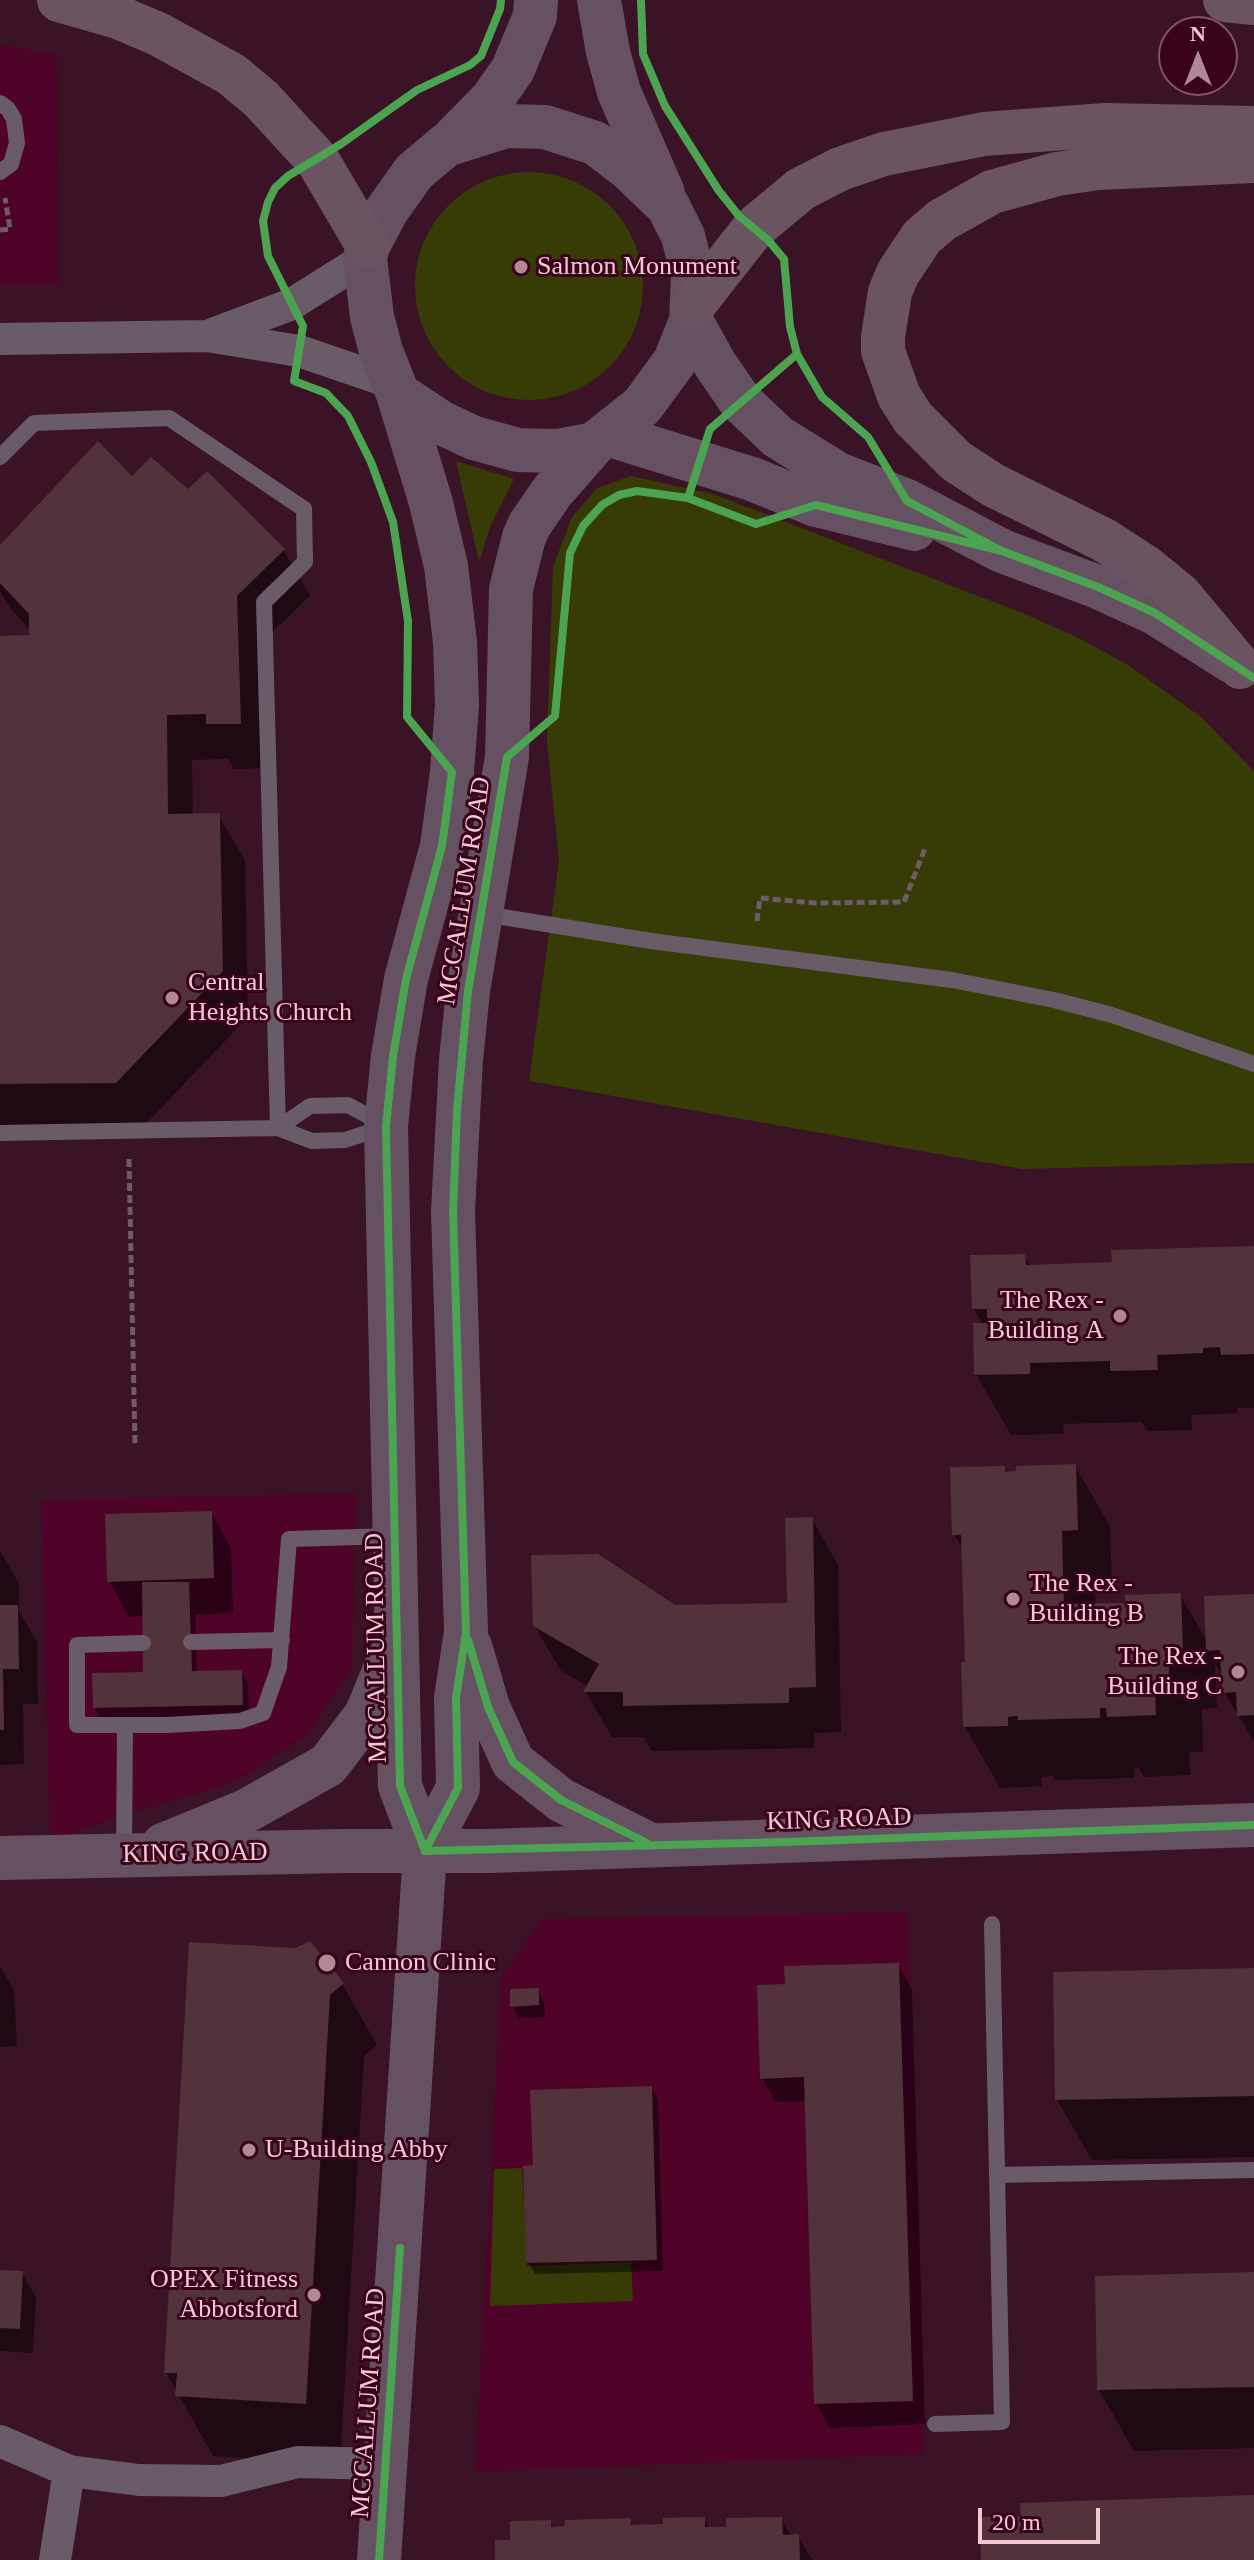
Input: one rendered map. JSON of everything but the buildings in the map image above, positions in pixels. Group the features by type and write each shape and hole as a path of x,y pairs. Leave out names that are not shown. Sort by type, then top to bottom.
{"highway":[{"path":"59,0 145,28 231,74 283,121 318,161 366,252"},
{"path":"1225,0 1254,3"},
{"path":"691,314 754,228 801,189 840,169 884,154 984,134 1105,125 1254,128"},
{"path":"1247,673 1180,595 1147,568 1104,540 993,485 956,461 927,434 906,407 883,351 884,322 898,273 922,237 942,220 992,192 1057,174 1098,168 1254,161"}],"main road":[{"path":"366,252 387,210 414,172 493,98 513,69 535,16 536,0"},
{"path":"599,0 619,92 683,236 693,275 691,314 715,364 741,402 778,437 838,474 907,501 1002,551"},
{"path":"446,145 506,126 545,127 595,143 628,168 668,206"},
{"name":"MCCALLUM ROAD","path":"366,252 372,317 424,476 446,566 455,642 457,705 442,846 406,979 393,1056 386,1126 400,1786 425,1851"},
{"name":"MCCALLUM ROAD","path":"379,2560 425,1851 458,1788 456,1698 466,1632 453,1211 468,991 507,757 511,589 530,524 552,492 601,439 642,406 675,361 691,314"},
{"path":"395,389 442,423 474,438 518,450 557,451 601,439 752,479 816,505 1002,551 1098,587 1155,613 1247,673"},
{"path":"466,1632 488,1707 513,1762 561,1800 651,1845"},
{"path":"130,1856 248,1810 328,1765 366,1715 396,1642"},
{"name":"KING ROAD","path":"0,1858 425,1851 1254,1825"}],"street":[{"path":"207,336 292,304 366,252"},
{"path":"0,339 207,336 299,351 395,389"},
{"path":"0,2441 69,2471 139,2480 221,2481 298,2462 385,2464"},
{"path":"55,2560 69,2471"}],"lane":[{"path":"0,103 14,119 17,143 11,164 1,171"},
{"path":"0,457 34,423 169,418 304,509 305,562 264,602 278,1128"},
{"path":"482,914 651,941 952,980 1025,994 1112,1015 1254,1064"},
{"path":"278,1128 310,1106 348,1105 386,1126"},
{"path":"0,1133 278,1128 312,1141 345,1140 386,1126"},
{"path":"143,1643 77,1645 77,1725 240,1721 263,1713 279,1667 289,1539 394,1536"},
{"path":"191,1642 282,1640"},
{"path":"166,1706 166,1725"},
{"path":"125,1725 130,1856"},
{"path":"935,2424 1002,2422 992,1924"},
{"path":"997,2175 1254,2170"}],"path":[{"path":"0,230 10,229 1,171"},
{"path":"757,921 760,898 814,903 904,902 926,846"},
{"path":"128,1130 135,1446"}],"shaded area":[{"path":"0,45 57,54 59,284 0,284"},
{"path":"356,1493 352,1668 308,1734 237,1781 50,1839 41,1500"},
{"path":"908,1912 925,2454 475,2472 501,1978 542,1919"}],"green space":[{"path":"529,172 551,174 573,181 592,191 609,206 624,223 634,242 641,264 641,308 634,330 624,349 609,366 592,381 573,391 551,398 529,400 507,398 485,391 466,381 449,366 434,349 424,330 417,308 415,286 417,264 424,242 434,223 449,206 466,191 485,181 507,174"},
{"path":"456,461 514,479 490,527 479,562"},
{"path":"631,476 713,494 1020,612 1077,637 1128,665 1200,716 1254,771 1254,1163 1022,1169 529,1081 559,860 547,741 553,567 572,517 597,488"},
{"path":"522,2168 527,2266 631,2262 633,2301 490,2306 494,2169"}],"cycle path":[{"path":"425,1851 400,1786 386,1126 393,1056 406,979 442,846 452,772 407,717 408,621 393,522 371,462 348,416 326,393 294,381 303,326 268,256 263,221 275,188 288,176 341,144 417,90 470,65 481,56 501,0"},
{"path":"641,0 643,54 665,106 719,191 739,216 768,240 784,259 790,327 797,354 822,397 868,437 907,501 1002,551 1098,587 1155,613 1254,678"},
{"path":"688,498 710,429 797,354"},
{"path":"425,1851 458,1788 456,1698 466,1632 453,1211 457,1110 468,991 507,757 555,716 570,553 583,526 602,505 619,495 637,491 688,498 756,524 816,505 1002,551"},
{"path":"468,1640 488,1707 513,1762 561,1800 647,1843"},
{"path":"425,1851 1254,1825"},
{"path":"379,2560 400,2248"}],"place":[{"name":"Salmon Monument","path":"521,267"},
{"name":"Central Heights Church","path":"172,998"},
{"name":"The Rex - Building A","path":"1120,1316"},
{"name":"The Rex - Building B","path":"1013,1599"},
{"name":"The Rex - Building C","path":"1238,1672"},
{"name":"Cannon Clinic","path":"327,1963"},
{"name":"U-Building Abby","path":"249,2150"},
{"name":"OPEX Fitness Abbotsford","path":"314,2295"}]}
